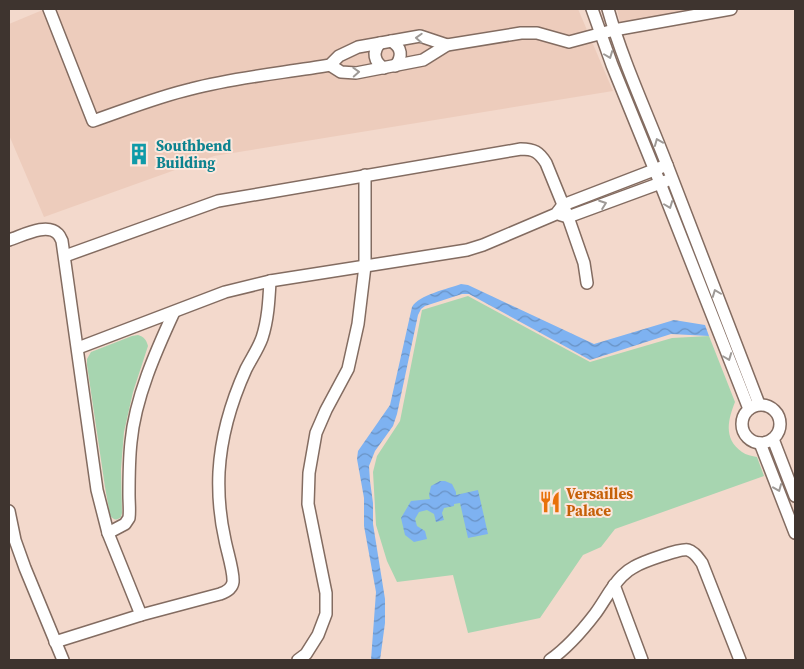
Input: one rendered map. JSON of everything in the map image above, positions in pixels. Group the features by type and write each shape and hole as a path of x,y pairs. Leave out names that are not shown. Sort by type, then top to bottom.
{"street":[{"path":"50,9 93,122 160,97 192,88 330,65 339,56 358,47 385,42 420,36 447,44 521,33 537,33 569,42 614,30 731,9"},
{"path":"592,9 660,183 754,406"},
{"path":"608,9 625,60 667,165 754,406"},
{"path":"385,42 375,52 375,57 376,62 390,67"},
{"path":"385,42 396,44 401,52 401,57 390,67"},
{"path":"330,65 341,72 356,73 390,67 423,60 447,44"},
{"path":"64,256 218,201 529,149 535,151 546,163 562,212 584,263 587,283"},
{"path":"78,348 225,292 270,281 466,250 483,245 667,165"},
{"path":"298,660 306,654 318,635 326,614 326,593 308,504 308,473 316,433 326,410 348,370 358,324 365,266 365,175"},
{"path":"562,212 672,179"},
{"path":"9,240 37,230 49,229 58,234 62,241 97,490 108,533 141,615"},
{"path":"55,642 141,615 220,594 231,588 233,582 232,573 219,502 219,472 223,435 232,403 262,339 268,311 270,281"},
{"path":"108,533 125,524 129,518 129,464 134,422 143,389 174,312"},
{"path":"767,405 775,410 780,417 781,425 773,439 769,442 760,443 753,441 743,430 742,422 744,415 754,406 767,405"},
{"path":"773,439 795,496"},
{"path":"760,443 795,533"},
{"path":"9,511 15,540 25,568 63,660"},
{"path":"550,660 577,636 622,576 635,566 679,550 688,550 696,555 702,563 740,660"},
{"path":"614,585 642,660"}],"shaded area":[{"path":"45,9 578,9 613,91 214,156 44,217 9,135 9,24"},
{"path":"617,9 698,9 640,23 620,22"}],"green space":[{"path":"468,296 590,362 672,338 709,336 735,402 729,422 732,441 744,453 757,457 764,476 615,529 601,547 583,555 540,618 468,633 453,575 397,582 387,561 376,525 373,472 377,456 400,421 422,310"},
{"path":"138,335 144,339 148,346 133,392 124,432 121,469 122,513 121,517 115,519 110,515 105,487 87,359 91,352"}],"water":[{"path":"461,284 468,285 594,344 674,320 705,325 709,336 671,334 590,360 469,294 462,294 421,309 418,315 397,414 393,426 375,451 369,466 373,524 385,599 385,623 380,660 371,660 376,592 364,526 364,498 357,459 358,451 390,405 412,307 427,296"},
{"path":"440,481 452,484 456,495 478,490 488,534 468,538 460,503 444,508 442,513 444,520 436,522 434,514 427,510 419,512 415,519 417,526 425,531 427,539 414,542 405,535 401,518 411,501 430,499 431,486"}],"place":[{"name":"Southbend Building","path":"139,154"},
{"name":"Versailles Palace","path":"550,502"}]}
